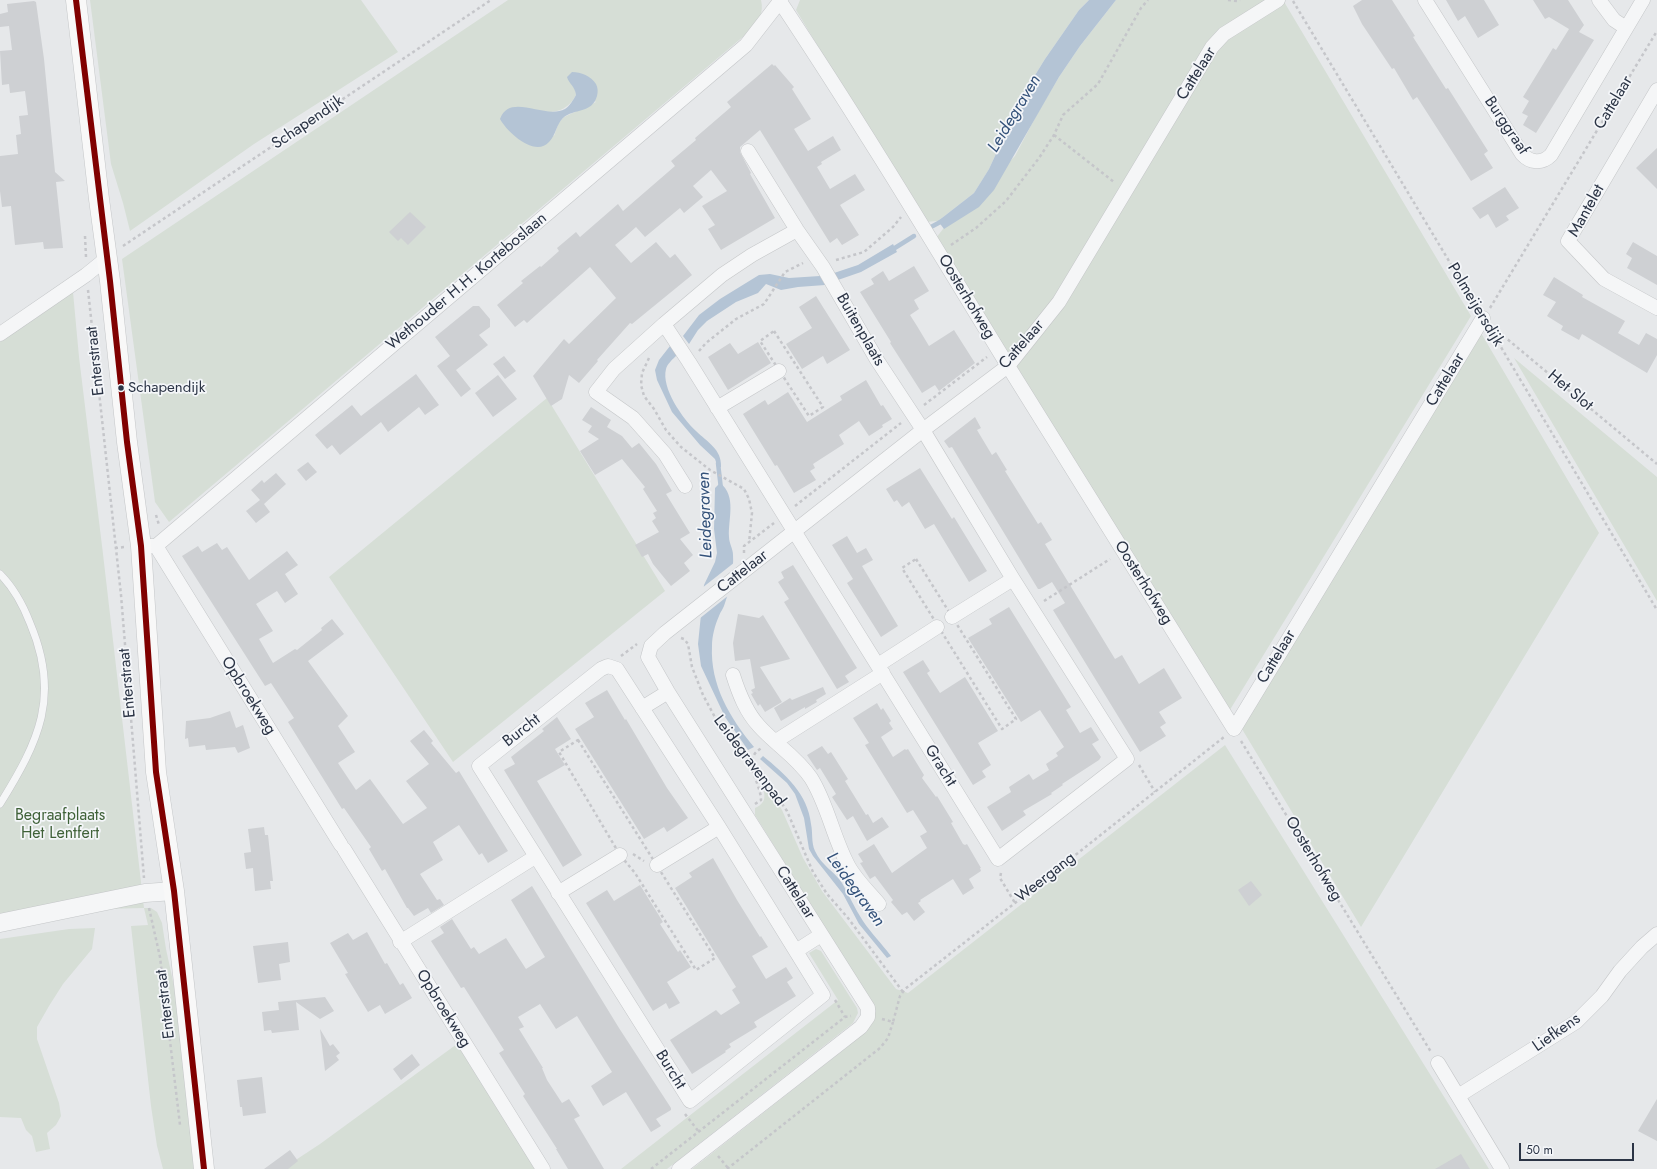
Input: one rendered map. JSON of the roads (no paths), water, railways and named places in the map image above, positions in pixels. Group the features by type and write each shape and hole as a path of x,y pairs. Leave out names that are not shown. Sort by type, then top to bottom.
{"main road":[{"name":"Enterstraat","path":"76,0 107,258 127,442 148,546 156,772 174,891 204,1169"}],"street":[{"name":"Cattelaar","path":"679,1169 861,1027 868,1017 868,1008 668,692 648,656 651,646 665,633 922,430 1008,366 1059,302 1212,47 1224,34 1278,0"},
{"name":"Burggraaf","path":"1424,0 1522,154 1526,158 1535,161 1544,160 1551,155 1643,0"},
{"path":"1599,0 1614,20 1626,28"},
{"name":"Oosterhofweg","path":"780,1 800,30 1122,551 1234,729"},
{"name":"Wethouder H.H. Korteboslaan","path":"148,546 746,45 780,1"},
{"name":"Mantelet","path":"1657,90 1652,110 1568,241 1604,279 1657,308"},
{"name":"Buitenplaats","path":"748,151 797,230 835,287 870,348 922,430"},
{"path":"685,486 665,454 633,418 596,392 614,369 722,275 752,255 797,230"},
{"path":"0,334 86,275 107,258"},
{"name":"Cattelaar","path":"1234,729 1483,318"},
{"path":"664,324 795,531"},
{"path":"717,408 779,371"},
{"path":"922,430 1013,578 952,617"},
{"name":"Gracht","path":"795,531 998,859 1127,759 1013,578"},
{"name":"Opbroekweg","path":"148,546 342,847 543,1169"},
{"path":"776,741 880,669 937,627"},
{"name":"Burcht","path":"608,666 617,669 719,827 823,995 690,1101 479,766 601,669 608,666"},
{"path":"733,676 738,692 747,710 759,726 793,755 810,778 823,801 832,827 849,866 859,882 879,904"},
{"path":"642,708 668,692"},
{"path":"653,865 719,827"},
{"path":"558,893 624,854"},
{"path":"400,942 535,857"},
{"path":"0,923 145,893 174,891"},
{"name":"Liefkens","path":"1458,1096 1576,1022 1602,996 1620,971 1642,947 1657,934"},
{"path":"796,952 821,935"},
{"path":"1438,1063 1502,1169"}],"lane":[{"path":"0,574 8,582 23,605 37,638 43,663 45,692 43,715 39,729 25,760 0,804"}],"water":[{"path":"1089,0 1116,0 1080,46 1059,77 994,190 979,207 944,229 938,221 974,193 989,169 1024,93 1045,59 1079,10"},
{"path":"572,72 582,74 594,81 598,90 595,102 587,108 567,115 563,118 549,142 543,146 536,147 522,141 509,130 500,119 505,111 512,108 520,107 557,111 567,108 576,95 567,77"},
{"path":"893,244 897,252 861,272 835,281 831,274 858,265"},
{"path":"770,274 789,278 820,276 825,285 781,290 766,284 758,293 736,302 707,321 698,330 689,344 683,336 699,315 720,299 759,275"},
{"path":"670,346 677,355 669,363 666,369 665,377 670,394 674,403 685,419 713,446 719,455 721,467 718,468 715,459 700,445 672,412 657,380 655,370 659,360"},
{"path":"720,483 725,488 730,501 729,537 733,553 733,561 728,592 713,634 712,660 714,674 723,700 737,724 754,747 748,750 725,717 701,666 698,644 704,585 715,562 717,553 714,529 715,488"},
{"path":"763,756 787,778 800,794 809,813 815,851 825,865 842,883 857,912 869,930 891,956 887,958 859,924 843,894 813,856 809,849 804,818 795,794 787,783 760,759"}],"waterway":[{"name":"Leidegraven","path":"931,227 944,220"},
{"name":"Leidegraven","path":"890,251 914,236"},
{"name":"Leidegraven","path":"718,463 721,489"}],"place":[{"name":"Schapendijk","path":"121,388"}],"park label":[{"name":"Begraafplaats Het Lentfert","path":"60,825"}]}
